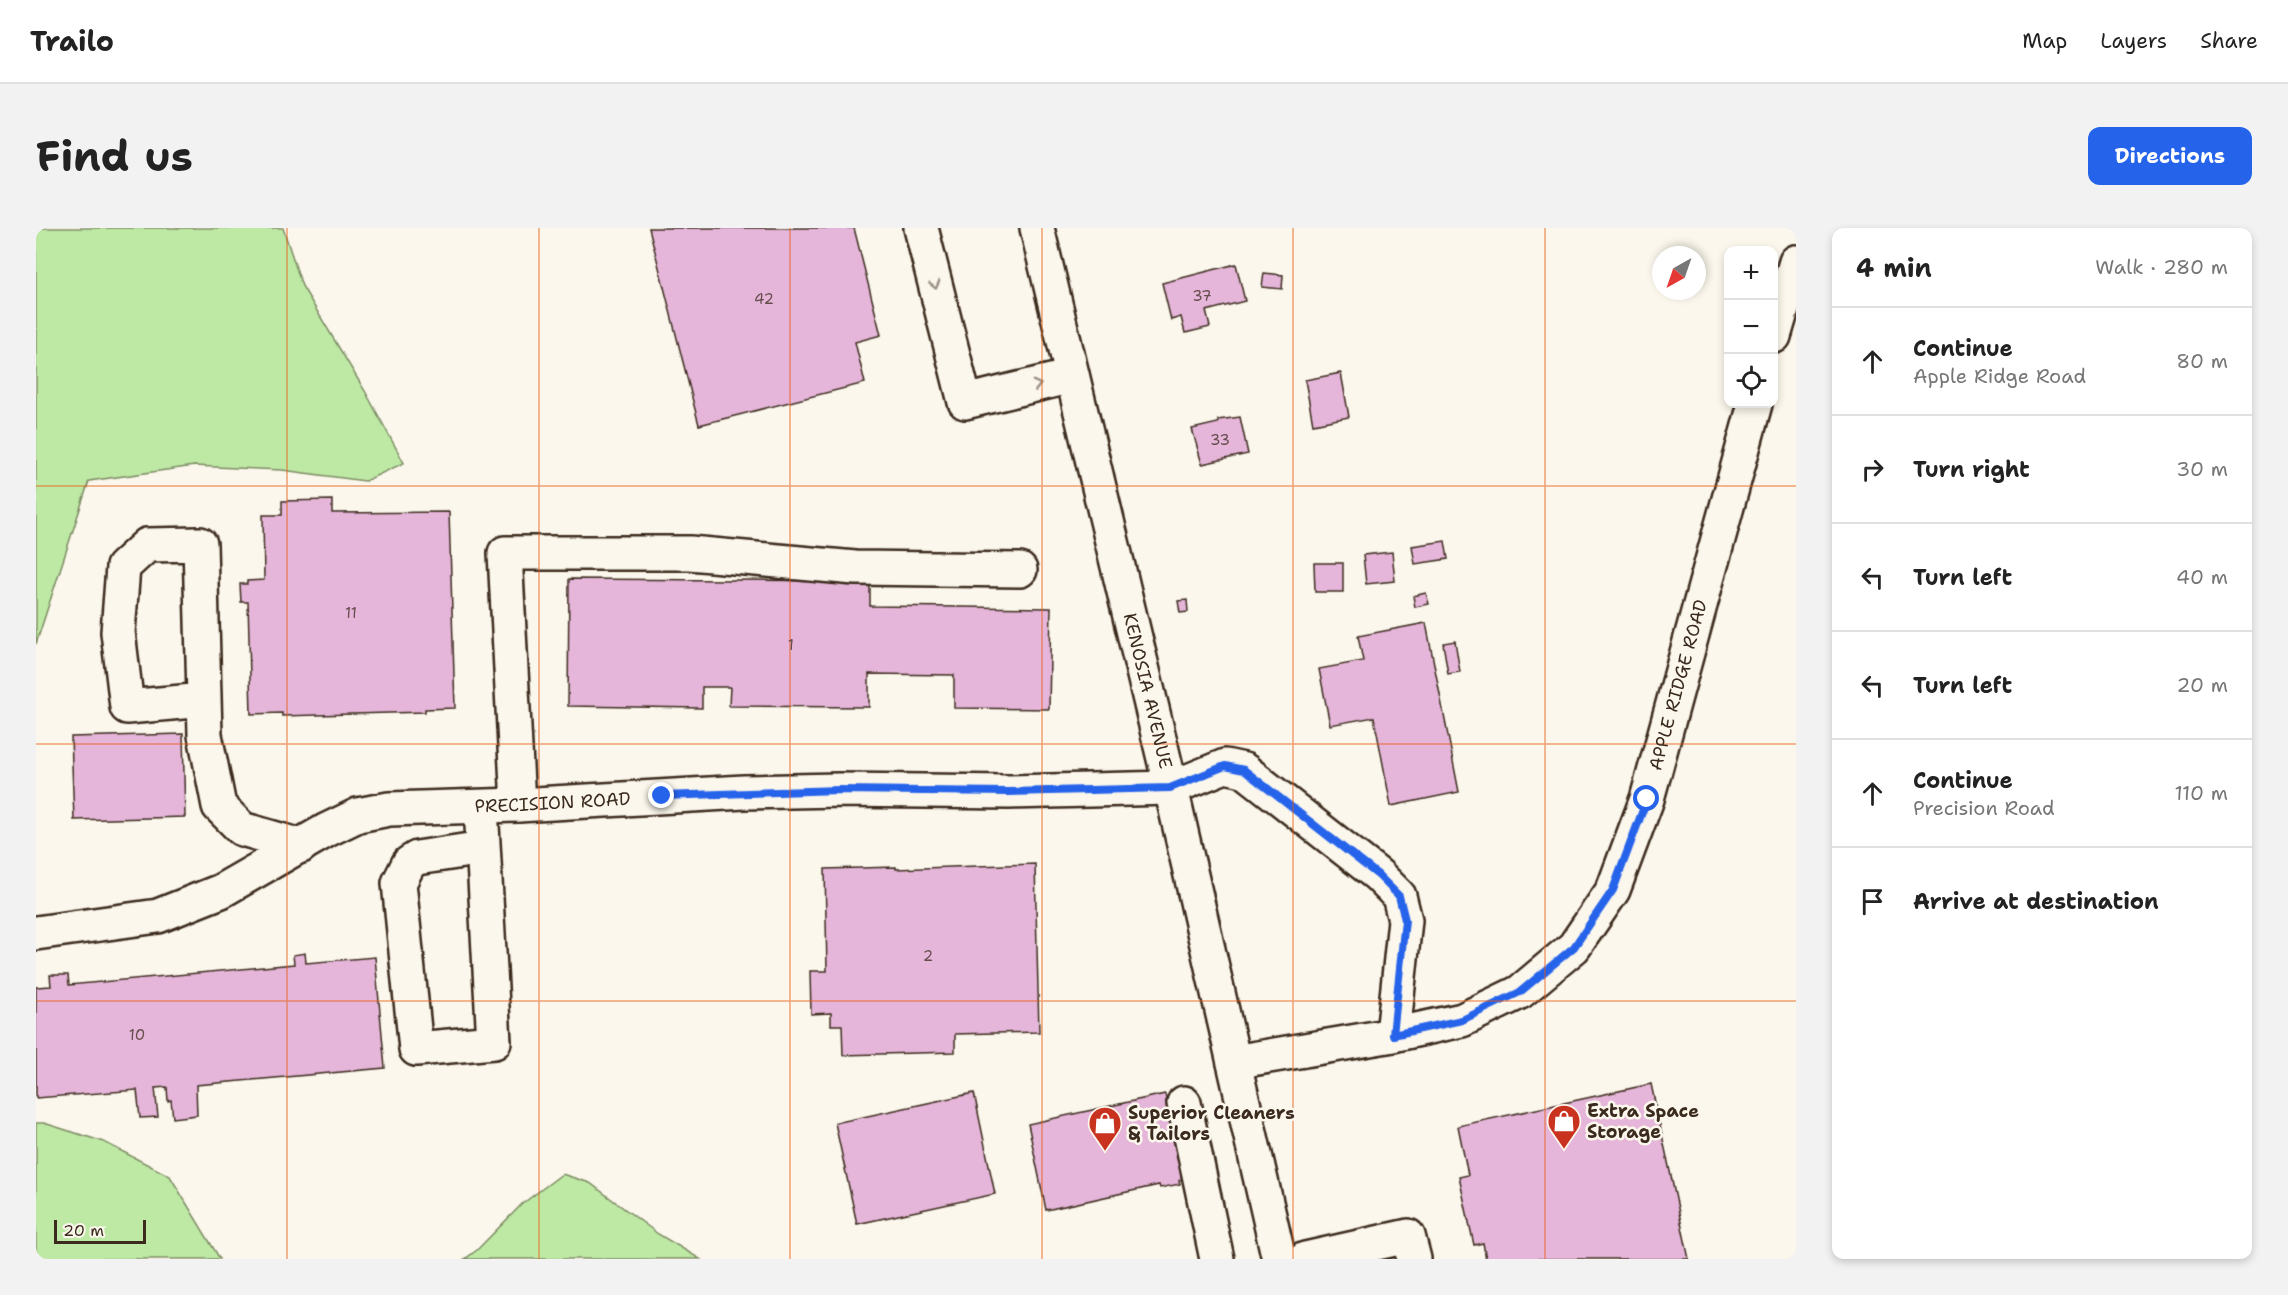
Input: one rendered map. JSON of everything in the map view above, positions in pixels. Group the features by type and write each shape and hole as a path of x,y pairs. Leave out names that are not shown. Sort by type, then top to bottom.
{"street":[{"path":"921,228 965,402 1072,376"},
{"name":"KENOSIA AVENUE","path":"1037,228 1279,1259"},
{"path":"1778,320 1796,262"},
{"name":"APPLE RIDGE ROAD","path":"1234,1062 1393,1035 1462,1020 1520,992 1574,947 1613,890 1647,799 1754,408"},
{"path":"204,700 127,708 118,632 123,567 147,545 200,544 205,735 219,806 242,829 301,846"},
{"path":"518,806 505,553 690,553 855,568 1020,570"},
{"path":"1170,788 1225,766 1244,770 1378,875 1399,896 1405,920 1393,1035"},
{"name":"PRECISION ROAD","path":"36,933 158,916 221,891 327,830 358,815 390,809 518,806 744,792 839,790 1009,792 1170,788"},
{"path":"481,807 494,1042 416,1049 399,883 409,863 417,858 483,848"},
{"path":"1184,1103 1217,1259"},
{"path":"1305,1259 1408,1236 1414,1259"}],"green space":[{"path":"36,228 283,228 302,286 365,391 404,463 365,481 282,470 194,466 89,481 36,644"},
{"path":"36,1123 44,1123 104,1142 170,1176 220,1259 36,1259"},
{"path":"562,1174 590,1183 658,1234 700,1259 465,1259 477,1250 522,1204"}],"building":[{"path":"649,228 854,228 881,335 855,342 865,383 699,425"},
{"path":"1236,264 1245,301 1206,311 1210,327 1185,333 1181,317 1171,320 1162,283"},
{"path":"1264,273 1283,275 1282,289 1262,287"},
{"path":"1341,373 1349,417 1313,424 1305,380"},
{"path":"1240,417 1248,454 1202,464 1192,429 1218,423 1218,420"},
{"path":"332,500 332,513 449,512 455,708 425,709 425,712 282,716 282,713 251,714 248,602 241,602 240,584 247,584 247,581 264,580 263,515 282,515 282,501"},
{"path":"1445,541 1448,559 1415,564 1412,546"},
{"path":"1392,552 1395,581 1366,584 1363,555"},
{"path":"1314,563 1343,563 1343,592 1315,592"},
{"path":"569,579 870,581 870,606 1051,608 1049,709 954,708 954,675 869,674 869,707 729,706 730,687 702,687 702,708 568,706"},
{"path":"1426,593 1429,604 1415,607 1413,596"},
{"path":"1187,600 1188,612 1180,613 1178,601"},
{"path":"1426,623 1459,792 1391,806 1374,717 1330,725 1319,669 1363,661 1358,636"},
{"path":"1455,641 1460,672 1448,674 1443,643"},
{"path":"183,734 185,817 74,820 71,737"},
{"path":"1035,864 1039,1032 955,1034 955,1052 843,1055 842,1025 831,1025 831,1013 811,1014 810,971 827,971 825,869"},
{"path":"305,953 306,963 375,957 385,1068 196,1085 197,1115 173,1118 167,1087 155,1088 158,1117 140,1118 137,1090 36,1098 36,987 51,986 50,975 68,975 69,985 294,964 293,955"},
{"name":"Extra Space Storage","path":"1651,1084 1689,1259 1486,1259 1483,1243 1474,1245 1459,1177 1468,1175 1458,1126"},
{"path":"974,1093 995,1194 857,1224 835,1123"},
{"name":"Superior Cleaners & Tailors","path":"1165,1094 1183,1179 1179,1180 1180,1184 1160,1188 1159,1185 1046,1210 1028,1124"}],"place":[{"name":"Extra Space Storage","path":"1564,1150"},
{"name":"Superior Cleaners & Tailors","path":"1105,1152"}],"route":[{"path":"662,796 839,790 1009,792 1170,788 1225,766 1244,770 1378,875 1399,896 1405,920 1393,1035 1462,1020 1520,992 1574,947 1613,890 1647,799"}]}
